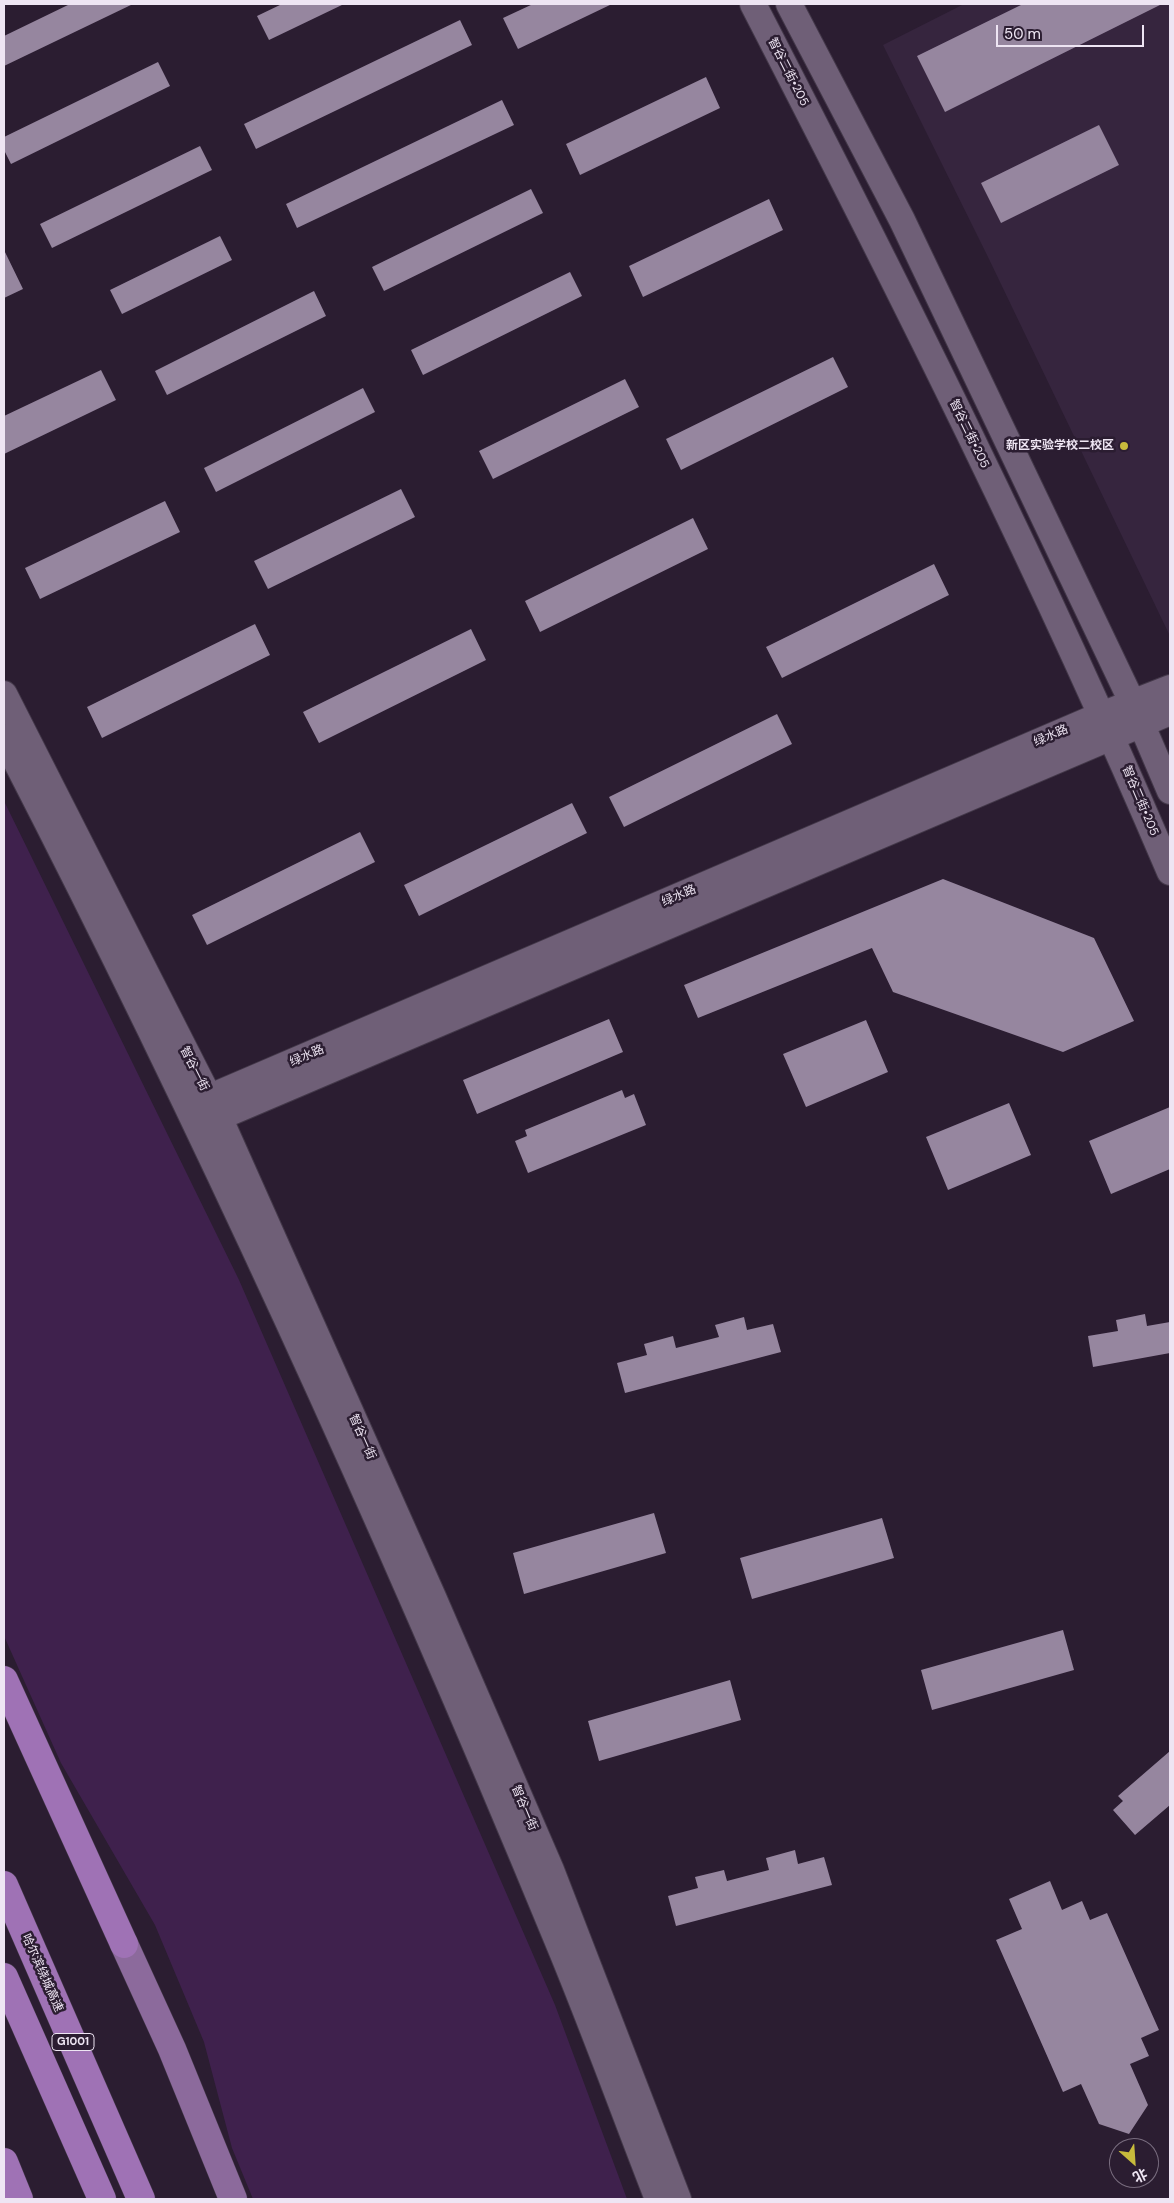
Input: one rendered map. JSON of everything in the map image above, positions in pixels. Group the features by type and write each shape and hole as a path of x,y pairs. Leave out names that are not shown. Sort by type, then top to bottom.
{"highway":[{"path":"4,1680 124,1944"},
{"name":"哈尔滨绕城高速","path":"4,1885 141,2199"},
{"name":"G1001","path":"4,1977 102,2199"},
{"path":"4,2162 19,2199"}],"main road":[{"path":"124,1944 172,2049 233,2199"}],"street":[{"name":"智谷二街•205","path":"753,4 880,248 1107,726 1170,872"},
{"path":"789,4 902,220 1136,713 1170,791"},
{"name":"绿水路","path":"203,1112 1107,726 1136,713 1170,688"},
{"name":"智谷一街","path":"4,694 46,774 203,1112 429,1588 551,1870 678,2199"},
{"name":"绿水路","path":"1136,713 1170,712"},
{"name":"智谷一街","path":"4,738 86,897 203,1112 349,1457 442,1667 558,1941 658,2199"}],"shaded area":[{"path":"964,4 1170,4 1169,634 988,257 883,45"},
{"path":"4,801 239,1280 555,2005 627,2199 253,2199 232,2148 204,2042 155,1925 61,1763 4,1636"}],"building":[{"path":"70,4 133,4 4,66 4,36"},
{"path":"282,4 344,4 269,40 257,16"},
{"path":"533,4 612,4 518,49 503,18"},
{"path":"1023,4 1162,4 945,112 917,56"},
{"path":"460,20 472,45 256,149 244,124"},
{"path":"158,62 170,86 11,164 4,150 4,137"},
{"path":"706,77 720,108 580,175 566,144"},
{"path":"502,100 514,125 297,228 286,204"},
{"path":"1099,125 1119,165 1001,223 981,183"},
{"path":"200,146 212,170 52,248 40,224"},
{"path":"531,189 543,213 384,291 372,267"},
{"path":"769,199 783,230 643,297 629,266"},
{"path":"220,236 232,260 122,314 110,290"},
{"path":"4,250 23,289 4,298"},
{"path":"570,272 582,296 423,375 411,350"},
{"path":"314,291 326,316 167,395 155,371"},
{"path":"833,357 848,387 681,470 666,439"},
{"path":"101,370 116,400 4,454 4,416"},
{"path":"625,379 639,407 493,479 479,451"},
{"path":"363,388 375,412 216,492 204,468"},
{"path":"401,489 415,517 268,589 254,561"},
{"path":"165,501 180,532 40,599 25,568"},
{"path":"693,518 708,549 540,632 525,601"},
{"path":"934,564 949,595 782,678 766,647"},
{"path":"255,624 270,655 102,738 87,707"},
{"path":"471,629 486,660 319,743 303,712"},
{"path":"777,714 792,744 624,827 609,797"},
{"path":"572,803 587,833 419,916 404,885"},
{"path":"360,832 375,862 207,945 192,915"},
{"path":"943,879 1094,938 1134,1021 1063,1052 893,992 872,948 698,1018 684,985"},
{"path":"609,1019 623,1052 477,1114 463,1080"},
{"path":"866,1020 888,1072 806,1107 783,1054"},
{"path":"622,1090 625,1098 634,1094 646,1125 528,1173 515,1141 527,1136 525,1130"},
{"path":"1009,1103 1031,1155 948,1190 926,1137"},
{"path":"1170,1107 1170,1169 1111,1194 1089,1141"},
{"path":"1145,1314 1147,1326 1170,1322 1170,1353 1093,1367 1088,1336 1118,1331 1116,1320"},
{"path":"744,1317 747,1330 773,1324 781,1352 625,1393 617,1363 647,1355 644,1344 673,1336 676,1348 719,1337 715,1325"},
{"path":"654,1513 666,1553 524,1594 513,1553"},
{"path":"882,1518 894,1558 752,1599 740,1558"},
{"path":"1063,1630 1074,1670 932,1710 921,1670"},
{"path":"730,1680 741,1720 599,1761 588,1721"},
{"path":"1170,1751 1170,1805 1135,1835 1113,1810 1123,1801 1118,1796"},
{"path":"795,1850 798,1864 824,1857 832,1885 676,1926 668,1896 698,1888 695,1877 724,1870 727,1881 769,1870 766,1858"},
{"path":"1050,1881 1062,1910 1082,1901 1090,1920 1107,1913 1159,2030 1141,2038 1149,2056 1130,2064 1148,2105 1129,2134 1099,2124 1081,2084 1063,2092 996,1940 1022,1929 1009,1899"}],"place":[{"name":"新区实验学校二校区","path":"1124,446"}]}
